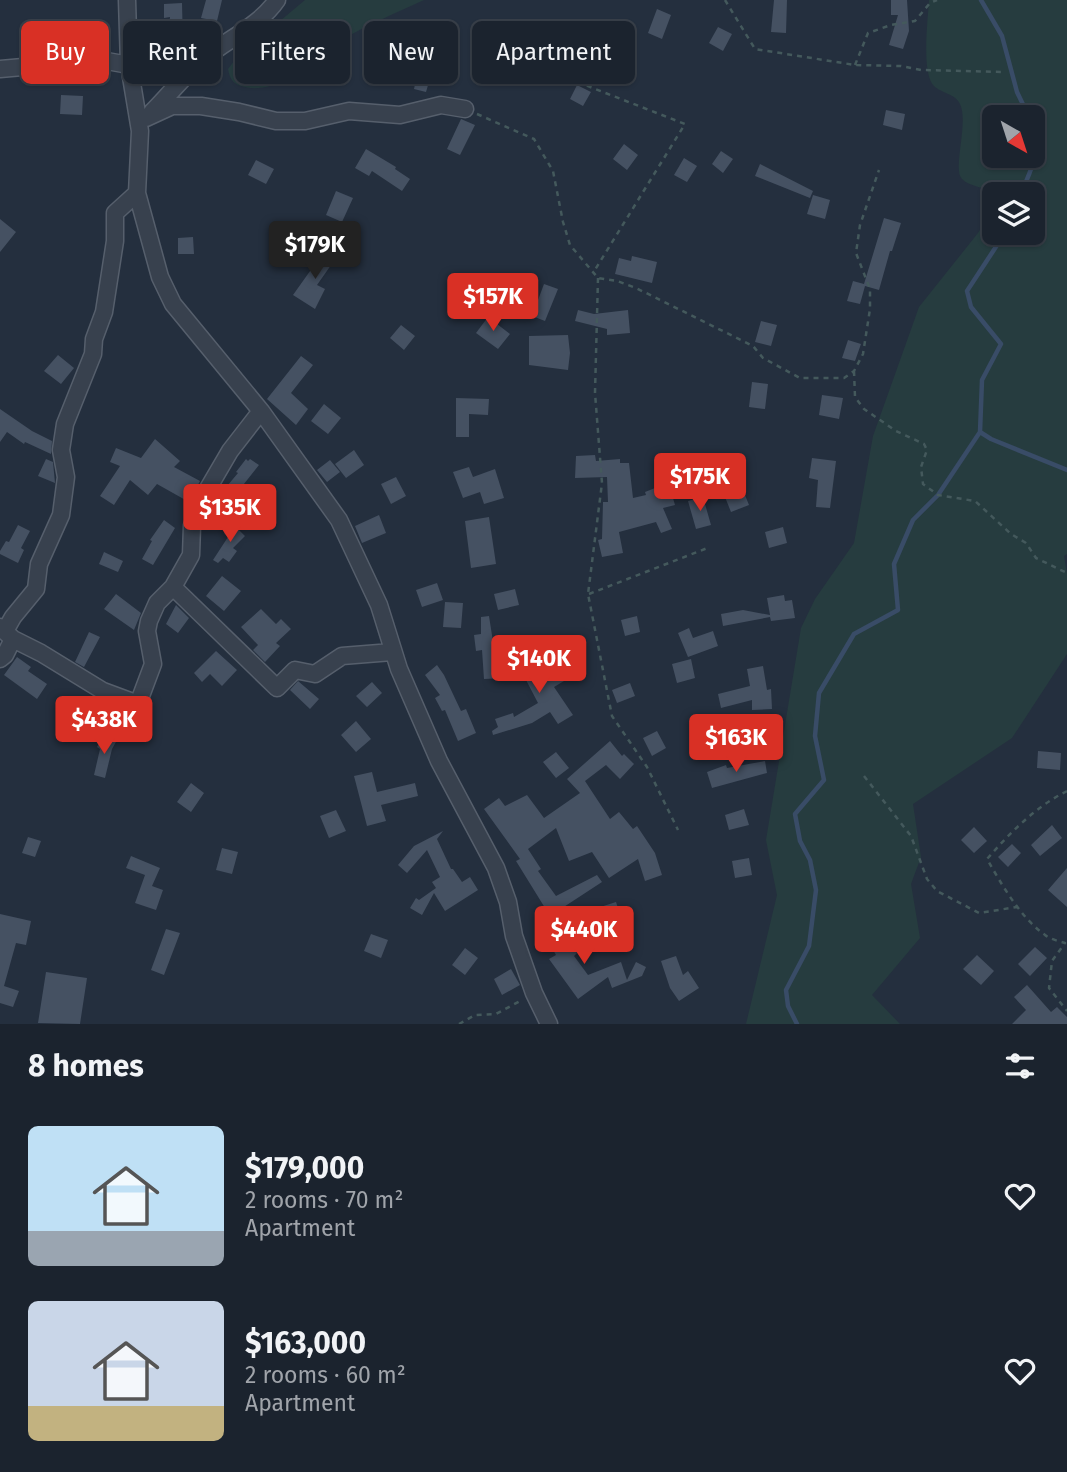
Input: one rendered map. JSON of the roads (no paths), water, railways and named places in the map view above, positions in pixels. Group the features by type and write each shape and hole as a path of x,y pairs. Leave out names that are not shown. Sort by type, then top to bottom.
{"street":[{"path":"127,0 128,21"},
{"path":"143,125 204,58 253,23 277,0"},
{"path":"0,69 101,60 123,64"},
{"path":"133,84 143,125 137,193 160,277 173,304 261,411 339,520 379,605 392,652 439,761 496,868 508,902 514,936 534,993 549,1024"},
{"path":"143,125 172,106 201,106 239,111 276,121 305,121 349,111 400,115 442,105 465,108"},
{"path":"0,659 5,654 6,632 13,617 36,589 39,564 61,514 65,477 61,450 65,424 93,354 115,241 116,213 137,193"},
{"path":"6,632 103,691 138,704 153,664 147,631 156,603 173,587 191,555 192,526 199,504 230,451 261,411"},
{"path":"173,587 277,688 295,670 315,674 342,656 392,652"}],"waterway":[{"path":"981,0 1002,36 1017,92 1023,105"},
{"path":"1026,182 1032,168"},
{"path":"797,1024 788,1006 786,990 809,946 816,890 810,860 800,841 795,814 824,780 815,736 819,693 854,634 898,610 894,564 913,520 938,495 980,432 982,380 1001,344 971,307 967,291 997,245"},
{"path":"980,432 1067,470"}]}
